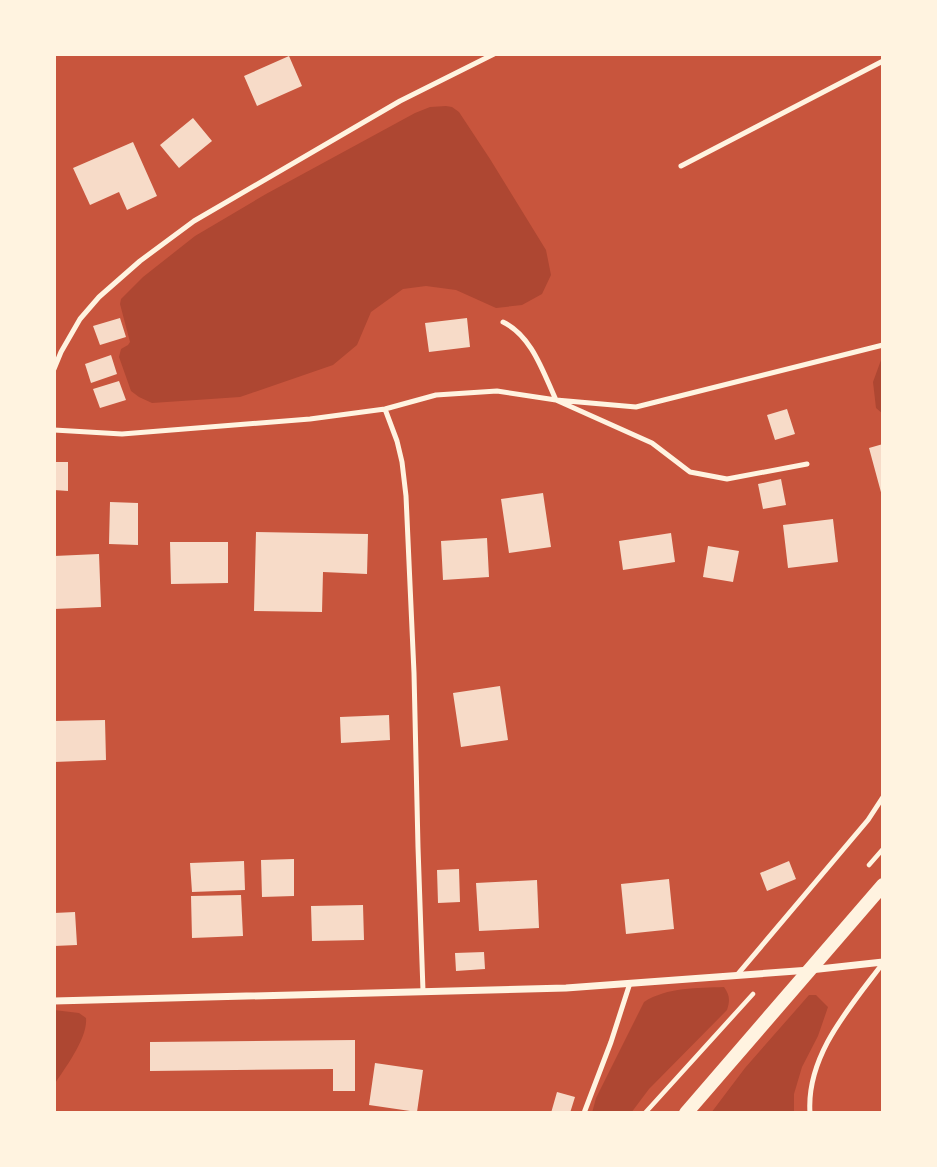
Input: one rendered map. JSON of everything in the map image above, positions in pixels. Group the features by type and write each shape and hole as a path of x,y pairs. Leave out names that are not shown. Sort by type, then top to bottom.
{"main road":[{"path":"686,1113 883,885"}],"street":[{"path":"54,1001 566,988 883,962"}],"lane":[{"path":"54,369 80,319 99,297 140,261 194,221 388,108 494,54"},
{"path":"681,166 883,61"},
{"path":"503,322 514,327 535,352 556,400 652,443 690,472 727,479 807,464"},
{"path":"54,430 122,434 310,419 385,409 436,395 497,391 556,400 636,407 883,345"},
{"path":"385,409 397,441 406,496 414,662 423,991"},
{"path":"737,975 868,820 882,798"},
{"path":"810,1113 816,1068 835,1028 883,962"},
{"path":"584,1113 630,984"}],"shaded area":[{"path":"446,106 459,112 546,250 551,275 542,294 522,305 496,308 456,290 426,286 403,289 371,312 357,345 333,365 240,397 152,403 131,391 119,357 121,349 130,342 120,304 121,299 143,277 195,236 266,194 415,113 430,107"},
{"path":"883,359 883,414 876,408 873,382"},
{"path":"724,987 729,998 727,1010 649,1089 631,1113 592,1113 596,1098 644,1002 673,991"},
{"path":"809,995 816,995 828,1007 818,1036 802,1067 794,1094 794,1113 711,1113 745,1068"},
{"path":"54,1010 79,1013 86,1018 86,1026 80,1044 54,1085"}],"building":[{"path":"289,56 302,86 257,106 244,76"},
{"path":"193,118 212,141 179,168 160,145"},
{"path":"133,142 157,196 127,210 119,192 90,205 73,168"},
{"path":"120,318 126,337 100,345 93,326"},
{"path":"467,318 470,347 429,352 425,323"},
{"path":"111,355 117,374 91,383 85,364"},
{"path":"119,381 126,400 100,408 93,389"},
{"path":"787,409 795,434 775,440 767,415"},
{"path":"883,444 883,496 882,496 869,448"},
{"path":"54,462 68,462 68,491 54,490"},
{"path":"781,479 786,505 763,509 758,484"},
{"path":"543,493 551,547 509,553 501,499"},
{"path":"110,502 138,503 138,545 109,544"},
{"path":"833,519 838,562 788,568 783,525"},
{"path":"256,532 368,534 367,574 323,572 322,612 254,611"},
{"path":"671,533 675,562 623,570 619,541"},
{"path":"487,538 489,577 443,580 441,541"},
{"path":"170,542 228,542 228,583 171,584"},
{"path":"708,546 739,551 733,582 703,577"},
{"path":"99,554 101,607 54,609 54,556"},
{"path":"500,686 508,740 461,747 453,693"},
{"path":"389,715 390,740 341,743 340,717"},
{"path":"105,720 106,760 54,762 54,721"},
{"path":"294,859 294,896 262,897 261,860"},
{"path":"244,861 245,890 192,892 190,863"},
{"path":"789,861 796,879 767,891 760,873"},
{"path":"459,869 460,902 438,903 437,870"},
{"path":"669,879 674,929 626,934 621,884"},
{"path":"537,880 539,928 479,931 476,883"},
{"path":"241,895 243,936 192,938 191,896"},
{"path":"363,905 364,940 312,941 311,906"},
{"path":"75,912 77,945 54,946 54,913"},
{"path":"484,952 485,969 456,971 455,953"},
{"path":"355,1040 355,1091 333,1091 333,1069 150,1071 150,1042"},
{"path":"375,1063 423,1070 417,1112 369,1105"},
{"path":"557,1092 575,1097 570,1113 551,1113"}]}
